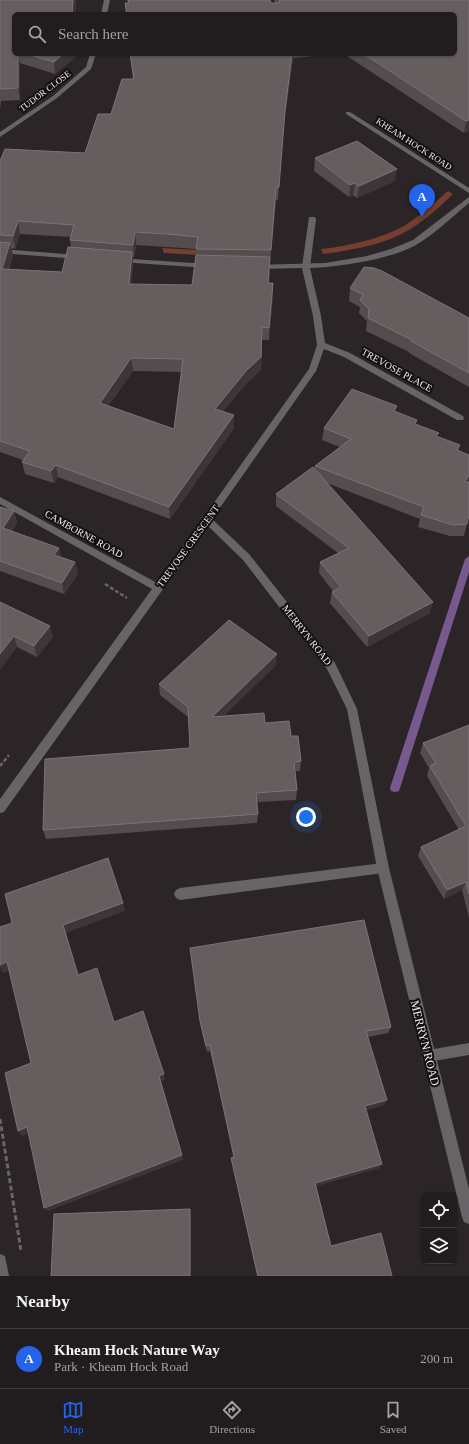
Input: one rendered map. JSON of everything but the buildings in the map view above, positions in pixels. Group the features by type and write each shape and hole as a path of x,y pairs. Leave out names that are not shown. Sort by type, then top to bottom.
{"street":[{"path":"105,12 108,0"},
{"name":"TUDOR CLOSE","path":"2,132 55,97 89,68 92,56"},
{"name":"KHEAM HOCK ROAD","path":"348,113 469,191"},
{"path":"246,267 306,267 367,258 394,251 416,242 469,199"},
{"path":"306,267 312,219"},
{"path":"0,251 85,257"},
{"path":"108,259 215,266"},
{"name":"TREVOSE CRESCENT","path":"0,808 207,520 313,369 321,345 317,316 306,267"},
{"name":"TREVOSE PLACE","path":"321,345 348,355 460,418"},
{"name":"CAMBORNE ROAD","path":"0,500 158,588"},
{"name":"MERRYN ROAD","path":"207,520 246,557 331,666 352,709 382,868 469,1217"},
{"path":"180,894 382,868"},
{"path":"428,1056 469,1049"},
{"path":"0,1261 2,1276"}],"path":[{"path":"0,1119 21,1252"}],"shaded area":[{"path":"448,191 453,194 430,215 396,237 369,246 323,254 321,249 364,241 395,231 421,214"},
{"path":"162,248 215,251 214,256 164,253"}],"waterway":[{"path":"395,788 469,559"}],"place":[{"name":"Kheam Hock Nature Way","path":"422,217"}]}
